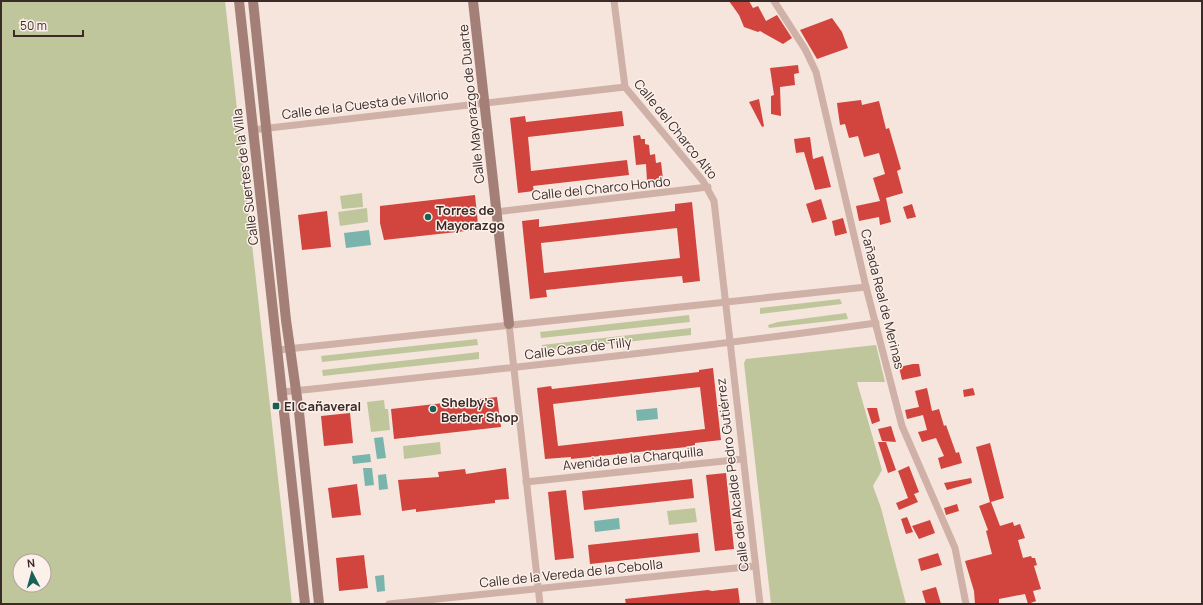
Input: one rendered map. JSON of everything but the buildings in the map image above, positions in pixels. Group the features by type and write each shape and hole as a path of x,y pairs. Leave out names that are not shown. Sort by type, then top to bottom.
{"main road":[{"name":"Calle Suertes de la Villa","path":"239,1 305,604"},
{"name":"Calle Suertes de la Villa","path":"253,1 286,320 296,390 319,604"},
{"name":"Calle Mayorazgo de Duarte","path":"473,1 509,324"}],"street":[{"name":"Calle del Charco Alto","path":"614,1 625,87 708,187 715,207 730,342"},
{"name":"Cañada Real de Merinas","path":"774,1 804,49 816,72 866,287 902,426 954,548 966,604"},
{"name":"Calle de la Cuesta de Villorio","path":"252,130 625,87"},
{"name":"Calle del Charco Hondo","path":"496,212 708,187"},
{"path":"278,350 509,324 866,287"},
{"name":"Calle Casa de Tilly","path":"282,392 730,342 876,323"},
{"path":"509,324 540,604"},
{"name":"Calle del Alcalde Pedro Gutiérrez","path":"730,342 760,604"},
{"name":"Avenida de la Charquilla","path":"526,482 743,458"},
{"name":"Calle de la Vereda de la Cebolla","path":"389,604 755,566"}],"green space":[{"path":"1,1 225,1 292,604 1,604"},
{"path":"362,193 363,207 342,209 340,196"},
{"path":"367,208 368,222 340,226 338,212"},
{"path":"840,299 842,304 760,314 760,308"},
{"path":"846,313 848,319 769,328 768,325 778,322"},
{"path":"689,315 690,322 541,338 540,332"},
{"path":"691,328 691,335 542,351 542,345"},
{"path":"477,339 478,345 322,362 321,356"},
{"path":"876,345 885,382 857,382 882,470 873,486 881,508 906,604 771,604 744,363 746,359"},
{"path":"479,352 479,359 323,376 322,370"},
{"path":"384,400 385,409 388,409 390,430 371,432 367,402"},
{"path":"440,442 441,454 404,459 403,446"},
{"path":"695,508 697,522 669,525 667,511"}],"water":[{"path":"369,230 371,245 346,248 344,233"},
{"path":"657,408 658,419 637,421 636,410"},
{"path":"383,437 386,458 377,459 374,438"},
{"path":"370,454 371,462 353,464 352,456"},
{"path":"363,468 372,468 374,485 365,486"},
{"path":"386,474 388,489 379,490 378,475"},
{"path":"619,518 620,529 595,532 594,521"},
{"path":"384,575 385,591 377,592 375,576"}],"place":[{"name":"Torres de Mayorazgo","path":"428,217"},
{"name":"El Cañaveral","path":"276,406"},
{"name":"Shelby’s Berber Shop","path":"433,409"}]}
